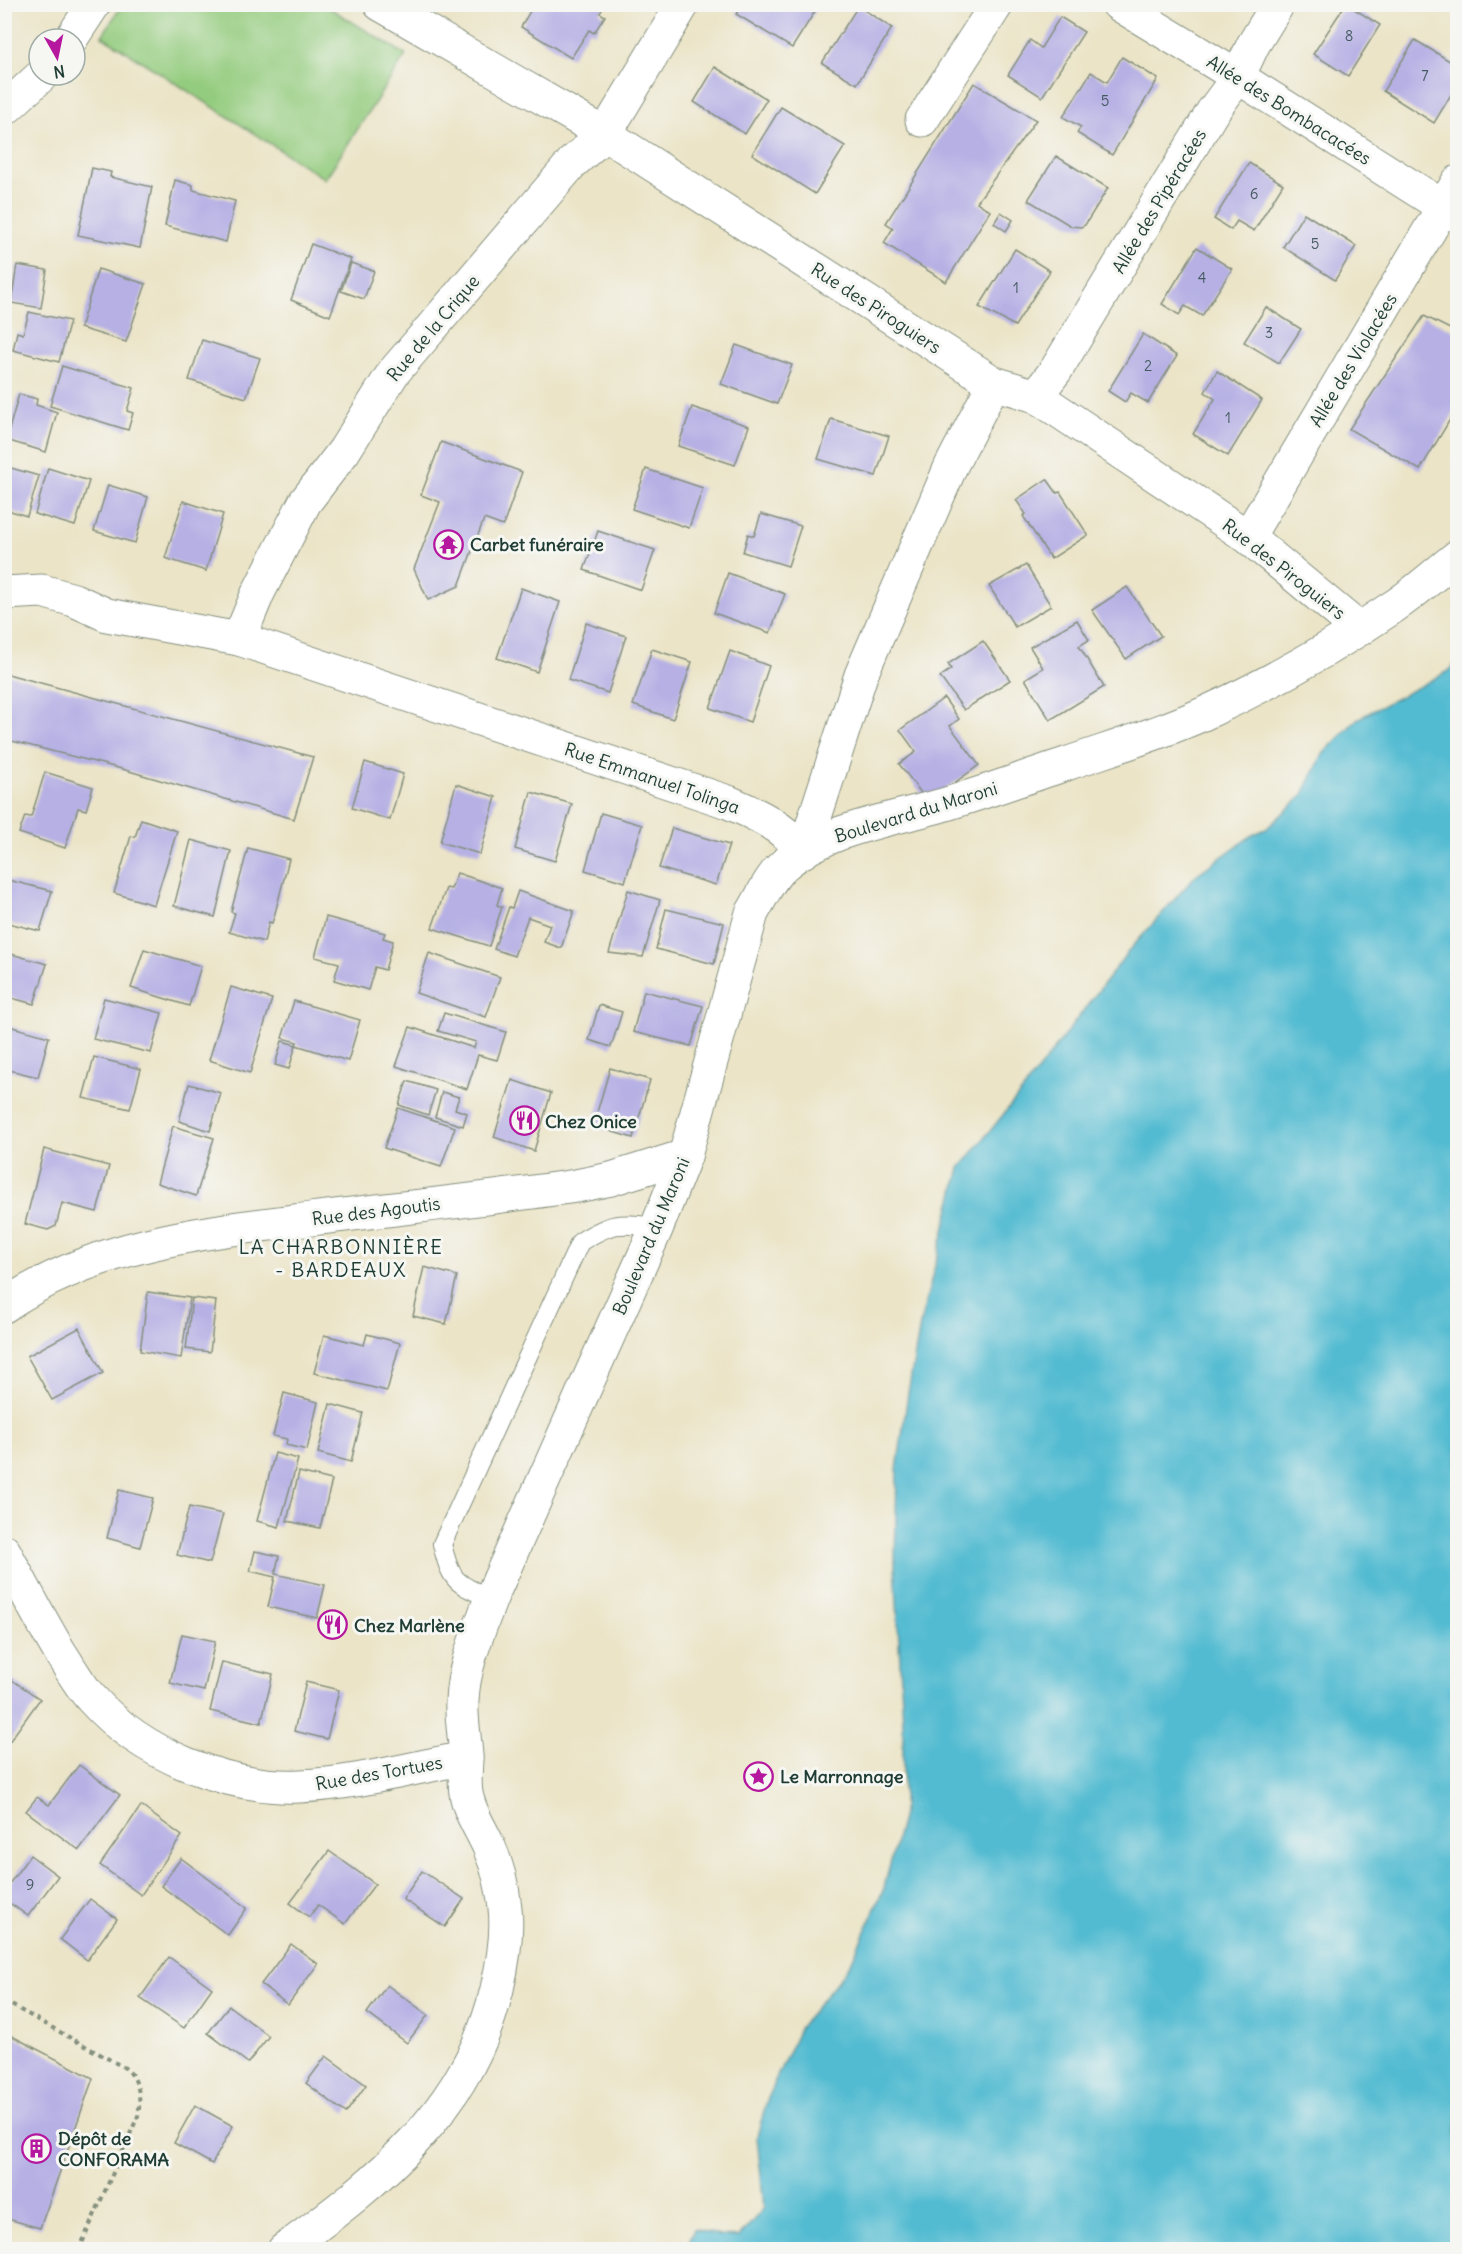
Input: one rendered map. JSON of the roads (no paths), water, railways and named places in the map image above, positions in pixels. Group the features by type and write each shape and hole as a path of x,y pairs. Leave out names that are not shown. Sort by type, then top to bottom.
{"street":[{"path":"78,27 94,4"},
{"name":"Rue de la Crique","path":"239,639 258,593 305,502 344,451 393,373 572,163 605,134 684,4"},
{"path":"922,120 997,4"},
{"name":"Allée des Bombacacées","path":"1119,4 1238,77 1452,201"},
{"name":"Allée des Pipéracées","path":"1036,396 1056,370 1213,111 1238,77 1253,45 1278,4"},
{"name":"Rue des Piroguiers","path":"390,7 605,134 994,383 1036,396 1248,537 1359,628"},
{"path":"4,110 29,87"},
{"name":"Allée des Violacées","path":"1248,537 1426,237 1452,201"},
{"path":"804,851 861,675 951,466 994,383"},
{"name":"Boulevard du Maroni","path":"284,2250 366,2187 408,2147 438,2114 462,2080 480,2045 493,2007 500,1976 505,1944 505,1908 489,1848 466,1793 466,1758 461,1701 470,1654 492,1598 657,1227 685,1155 752,913 768,885 783,865 804,851 864,826 946,804 1135,741 1202,714 1266,683 1395,606 1458,556"},
{"name":"Rue Emmanuel Tolinga","path":"4,593 42,591 74,600 107,615 239,639 728,802 776,825 804,851"},
{"name":"Rue des Agoutis","path":"4,1306 35,1287 104,1257 180,1237 556,1189 611,1179 685,1155"},
{"name":"Rue des Tortues","path":"4,1551 49,1634 92,1699 148,1745 183,1763 256,1783 299,1786 352,1781 466,1758"}],"lane":[{"path":"492,1598 461,1586 448,1568 442,1544 580,1242 600,1229 620,1223 657,1227"}],"water":[{"path":"1457,661 1457,2249 686,2249 694,2229 720,2236 739,2237 764,2208 757,2136 769,2094 800,2027 850,1965 884,1888 903,1814 903,1723 895,1564 897,1470 921,1320 960,1168 1024,1089 1127,953 1196,875 1254,834 1266,829 1302,796 1323,754 1357,719 1449,671"}],"place":[{"name":"Carbet funéraire","path":"449,544"},
{"name":"Chez Onice","path":"524,1121"},
{"name":"Chez Marlène","path":"333,1625"},
{"name":"Le Marronnage","path":"759,1776"},
{"name":"Dépôt de CONFORAMA","path":"37,2148"}],"district":[{"name":"LA CHARBONNIÈRE - BARDEAUX","path":"341,1258"}]}
